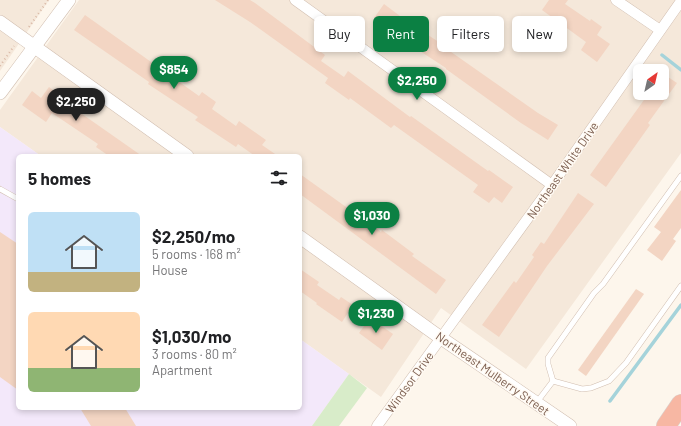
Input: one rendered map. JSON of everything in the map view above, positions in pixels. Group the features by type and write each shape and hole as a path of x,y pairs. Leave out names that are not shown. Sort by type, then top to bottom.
{"highway":[{"path":"666,426 681,404"}],"street":[{"path":"0,94 69,0"},
{"path":"295,0 552,185"},
{"path":"616,0 660,30"},
{"name":"Northeast White Drive","path":"441,338 552,185 681,0"},
{"path":"0,22 184,154"},
{"name":"Northeast Mulberry Street","path":"302,238 441,338 570,426"},
{"name":"Windsor Drive","path":"377,426 441,338"}],"lane":[{"path":"554,381 548,364 548,358 594,293 603,284 681,176"},
{"path":"0,189 16,198"},
{"path":"554,381 582,389 591,388 609,381 626,363 681,286"},
{"path":"536,403 554,381"}],"shaded area":[{"path":"0,0 49,0 0,71"},
{"path":"79,0 681,0 681,153 526,369 441,308 381,397 302,340 302,154 38,154 0,127 0,110"},
{"path":"0,127 38,154 16,154 16,410 302,410 302,340 349,374 312,426 0,426"}],"green space":[{"path":"349,374 367,388 339,426 312,426"}],"building":[{"path":"215,0 250,0 255,3 314,47 314,52 321,52 325,55 321,61 344,77 348,71 410,117 411,116 513,187 502,203 494,197 489,203 473,192 478,185 394,125 391,128 350,98 349,100 325,83 328,78 250,22"},
{"path":"549,0 568,0 565,4 590,21 591,19 602,27 597,35 610,44 597,62 581,50 586,42 567,28 567,16 550,16 542,10"},
{"path":"384,4 400,16 375,16"},
{"path":"85,15 199,96 202,92 216,102 212,109 236,126 239,121 266,140 262,145 275,154 252,154 238,144 236,147 195,120 198,117 148,84 149,82 74,30"},
{"path":"429,36 437,41 437,52 451,52 538,113 558,125 548,140 521,123 446,68 421,52 429,52"},
{"path":"669,78 677,83 669,94"},
{"path":"49,87 63,98 62,100 139,154 106,154 96,147 98,144 52,113 46,122 22,105 32,91 41,98"},
{"path":"644,100 665,100 648,123 650,125 606,187 590,175"},
{"path":"302,175 381,232 382,230 414,254 412,256 446,280 436,294 302,195"},
{"path":"681,190 681,228 673,239 676,241 662,261 647,250 661,232 654,227"},
{"path":"578,193 594,204 547,266 499,337 482,325 514,281 516,283 534,257 532,255 541,242 544,244"},
{"path":"0,232 16,243 16,389 0,377"},
{"path":"302,270 319,282 317,285 339,300 341,297 353,305 342,322 316,304 317,303 302,292"},
{"path":"636,289 644,294 586,376 578,370"},
{"path":"370,318 393,334 382,350 359,333"},
{"path":"81,410 126,410 136,426 91,426"}],"waterway":[{"path":"662,55 681,70"},
{"path":"610,401 681,305"}]}
